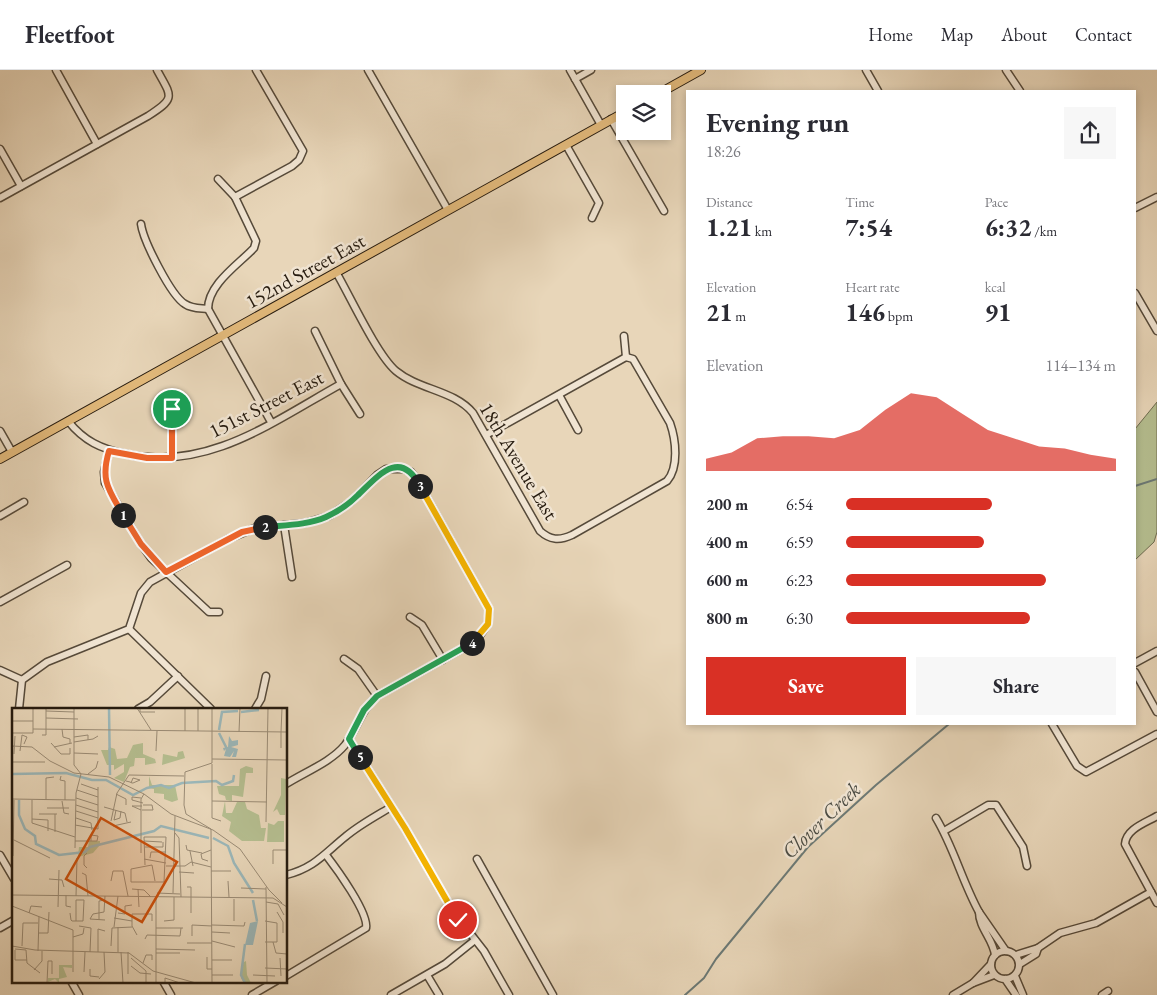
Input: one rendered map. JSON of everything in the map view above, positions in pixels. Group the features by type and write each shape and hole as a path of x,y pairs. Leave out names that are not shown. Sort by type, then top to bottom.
{"main road":[{"path":"671,87 701,70"},
{"name":"152nd Street East","path":"0,459 616,117"}],"street":[{"path":"56,70 97,144"},
{"path":"0,198 148,116 169,101 167,88 157,70"},
{"path":"235,197 292,166 299,160 303,150 256,70"},
{"path":"368,70 448,210"},
{"path":"570,70 600,125"},
{"path":"575,79 590,70"},
{"path":"866,70 877,90"},
{"path":"1006,70 1019,90"},
{"path":"611,120 664,211"},
{"path":"566,144 597,200 599,206 592,218"},
{"path":"0,149 21,186"},
{"path":"218,179 235,197 255,236 256,244 215,289 209,300 208,309 271,422"},
{"path":"1136,208 1157,197"},
{"path":"141,224 144,240 179,299 191,307 208,309"},
{"name":"18th Avenue East","path":"336,272 382,353 395,370 469,408 540,531 547,537 556,540 572,536 667,481 671,476 675,463 672,428 633,358 626,357"},
{"path":"1136,295 1155,322 1157,331"},
{"path":"315,331 341,384 360,414"},
{"path":"486,435 626,357 624,336"},
{"name":"151st Street East","path":"68,421 82,437 109,451 147,458 172,458 218,449 341,384"},
{"path":"559,395 578,430"},
{"path":"172,409 172,458"},
{"path":"0,431 12,452"},
{"path":"109,451 104,472 106,483 141,544 166,572 209,612 220,612"},
{"path":"20,708 22,680 47,662 129,629 145,587 166,572 242,532 314,521 328,516 352,501 376,475 386,469 404,469 412,472 480,592 489,613 488,624 476,641 377,696 364,710 349,739 340,751 288,783"},
{"path":"0,516 24,502"},
{"path":"284,525 292,577"},
{"path":"0,602 67,565"},
{"path":"410,617 422,625 443,660"},
{"path":"129,629 210,708"},
{"path":"1136,662 1157,651"},
{"path":"344,659 358,669 377,696"},
{"path":"0,670 22,680"},
{"path":"1136,674 1157,712"},
{"path":"140,708 150,702 178,676"},
{"path":"256,708 261,699 266,676"},
{"path":"1053,725 1077,766 1085,772 1092,771 1157,734"},
{"path":"349,739 452,910 484,951 509,995"},
{"path":"944,831 988,805 996,805 1024,847 1027,866"},
{"path":"288,874 301,871 326,856 352,832 391,807"},
{"path":"1157,816 1134,829 1127,836 1127,848 1157,903"},
{"path":"936,818 944,831 966,886 979,912 1006,950 1016,955 1020,964"},
{"path":"0,855 12,876"},
{"path":"288,975 366,928 366,918 339,872 326,856"},
{"path":"477,859 553,995"},
{"path":"1016,955 1038,948 1060,933 1104,919 1151,892"},
{"path":"974,983 991,964 995,955 992,942 980,922 979,912"},
{"path":"0,928 12,921"},
{"path":"391,995 454,958 475,940"},
{"path":"1023,995 1015,976 1020,964 1036,954 1038,948"},
{"path":"995,955 1006,950"},
{"path":"991,964 994,975"},
{"path":"427,974 439,995"},
{"path":"953,995 974,983 994,975 1005,980 1016,995"},
{"path":"1005,980 1015,976"},
{"path":"72,982 79,995"},
{"path":"164,982 171,995"},
{"path":"252,995 274,982"}],"green space":[{"path":"1157,402 1157,532 1154,542 1136,559 1136,428"}],"waterway":[{"name":"Clover Creek","path":"1136,486 1157,479"},
{"name":"Clover Creek","path":"685,995 704,978 716,959 808,847 876,785 948,725"}],"route":[{"path":"172,409 170,431 172,458 147,458 109,451 104,472 106,483 141,544 151,558 166,572 242,532 256,528 305,523 328,516 352,501 380,472 395,468 412,472 480,592 489,609 488,624 482,635 462,650 377,696 364,710 349,739 371,777 405,828 458,920"}]}
